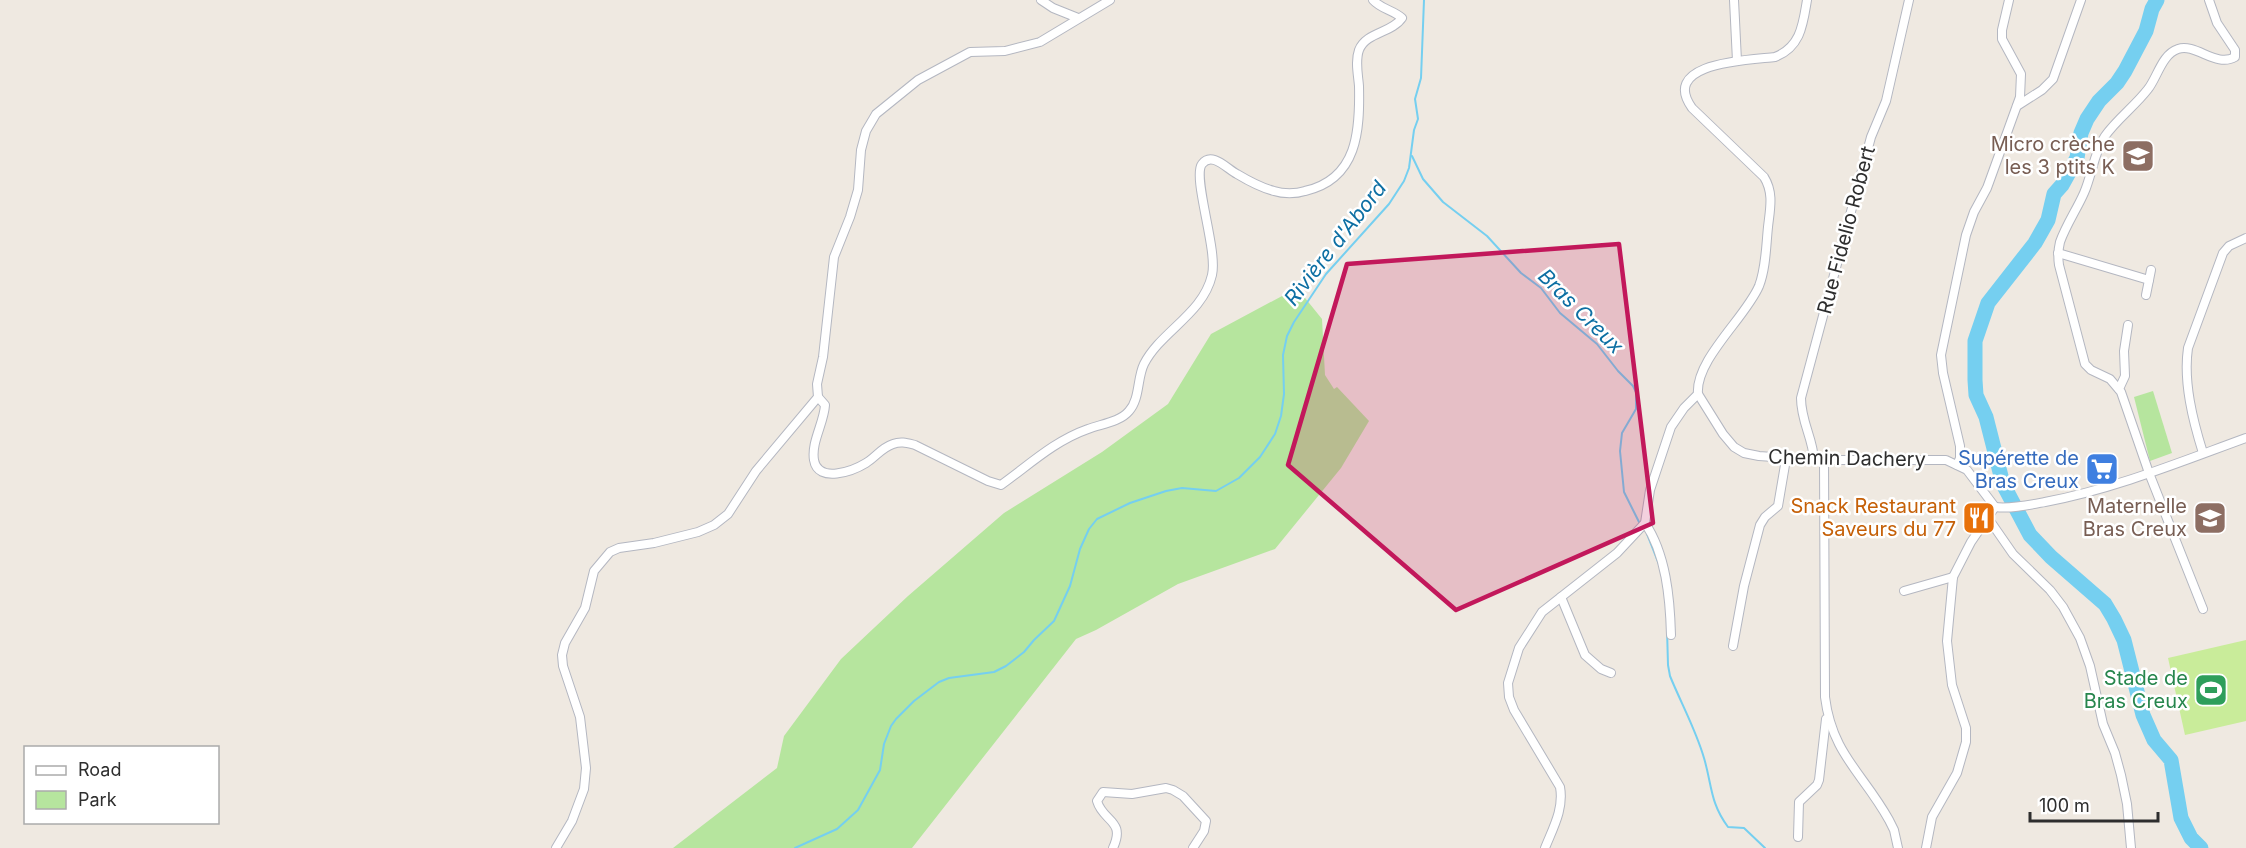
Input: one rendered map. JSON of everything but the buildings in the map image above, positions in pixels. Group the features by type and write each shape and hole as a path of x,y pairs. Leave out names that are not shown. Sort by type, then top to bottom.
{"street":[{"path":"1041,0 1053,8 1078,18"},
{"path":"1110,0 1040,42 1005,51 970,52 918,80 876,114 866,131 861,150 858,190 834,257 823,357 817,384 818,397 825,405 825,412 814,449 814,460 817,468 823,473 832,474 867,462 883,448 904,442 1001,485 1069,436 1121,418 1130,410 1143,366 1150,354 1202,298 1213,275 1210,227 1199,181 1199,169 1206,160 1212,159 1235,174 1273,191 1287,193 1304,192 1322,186 1334,178 1352,154 1359,128 1357,64 1359,50 1364,42 1393,26 1402,18 1380,7 1372,0"},
{"path":"1734,0 1737,61"},
{"path":"1545,848 1561,807 1562,797 1560,788 1514,710 1509,697 1508,683 1519,648 1542,612 1617,553 1645,523 1650,490 1671,427 1684,408 1698,394 1701,376 1712,354 1753,298 1763,272 1772,200 1770,187 1764,177 1692,108 1685,95 1686,84 1695,73 1707,68 1737,61 1775,57 1790,49 1800,33 1807,0"},
{"name":"Rue Fidelio Robert","path":"1814,460 1813,448 1801,414 1801,398 1870,137 1886,101 1909,0"},
{"path":"1998,508 1967,470 1957,465 1960,458 1960,446 1941,364 1942,345 1971,220 1987,188 2017,106 2022,83 2021,74 2002,39 2009,0"},
{"path":"2017,106 2042,90 2053,79 2081,0"},
{"path":"2203,609 2149,473 2119,388 2110,379 2091,370 2085,364 2059,265 2058,253 2060,242 2085,191 2103,139 2112,126 2150,88 2172,51 2183,48 2214,58 2228,60 2235,57 2235,50 2217,23 2209,0"},
{"path":"2203,453 2196,430 2188,383 2186,363 2188,348 2223,253 2229,246 2246,238"},
{"path":"2058,253 2149,280"},
{"path":"2146,295 2151,270"},
{"path":"2119,388 2125,376 2124,351 2128,325"},
{"name":"Chemin Dachery","path":"1698,394 1719,428 1734,447 1744,453 1814,460 1946,460 1957,465"},
{"path":"556,848 572,821 584,789 586,768 580,717 563,666 562,655 565,643 585,608 594,571 610,552 619,548 654,543 698,532 714,525 728,514 756,471 818,397"},
{"path":"1926,848 1932,817 1957,772 1966,741 1966,728 1952,686 1947,641 1953,577 1971,542 1988,518 1998,508 2069,497 2149,473 2246,439"},
{"path":"1733,646 1744,586 1760,525 1765,517 1778,506 1786,459"},
{"path":"1798,837 1799,802 1820,780 1827,712 1824,460"},
{"path":"1988,518 2013,554 2050,590 2063,607 2079,638 2090,666 2103,724 2121,775 2127,804 2131,848"},
{"path":"1645,523 1655,538 1667,583 1671,635"},
{"path":"1904,591 1953,577"},
{"path":"1561,597 1585,655 1601,669 1611,673"},
{"path":"1827,712 1840,748 1889,820 1898,848"},
{"path":"1113,848 1118,831 1100,809 1097,801 1103,792 1132,794 1166,788 1183,796 1206,821 1204,831 1193,848"}],"highlighted area":[{"path":"1619,244 1653,523 1456,610 1288,465 1347,264"}],"green space":[{"path":"1297,288 1322,319 1325,375 1334,389 1337,387 1369,421 1341,468 1275,549 1178,584 1076,639 912,848 673,848 777,768 784,736 841,659 908,596 1004,513 1102,452 1168,404 1211,334"},
{"path":"2153,391 2172,453 2150,461 2134,397"},
{"name":"Stade de Bras Creux","path":"2246,640 2246,721 2185,735 2168,658"}],"waterway":[{"name":"Rivière d'Abord","path":"795,848 837,829 858,810 880,770 884,744 891,726 914,701 939,682 949,678 994,672 1006,666 1024,652 1054,621 1070,586 1080,549 1089,529 1097,519 1130,503 1166,491 1182,488 1216,491 1239,478 1260,457 1275,434 1281,416 1284,394 1283,355 1287,336 1294,322 1326,274 1389,204 1404,181 1409,168 1414,130 1418,119 1415,99 1421,78 1424,0"},
{"path":"2157,0 2146,31 2125,71 2087,119 2081,133 2077,158 2062,185 2054,194 2048,220 2035,243 1988,303 1975,341 1975,380 1976,395 1986,417 2003,484 2030,535 2051,557 2105,604 2114,619 2124,640 2143,715 2154,740 2171,760 2181,818 2191,838 2201,848"},
{"name":"Bras Creux","path":"1412,156 1423,179 1443,202 1487,236 1521,273 1541,288 1560,313 1597,344 1633,386 1636,392 1636,409 1622,433 1620,451 1624,492 1639,522"},
{"name":"Bras Creux","path":"1647,534 1660,567"},
{"name":"Bras Creux","path":"1667,629 1670,676 1701,748 1718,810 1728,827 1744,828 1765,848"}],"place":[{"name":"Micro crèche les 3 ptits K","path":"2138,156"},
{"name":"Supérette de Bras Creux","path":"2102,469"},
{"name":"Snack Restaurant Saveurs du 77","path":"1979,518"},
{"name":"Maternelle Bras Creux","path":"2210,518"},
{"name":"Stade de Bras Creux","path":"2211,690"}]}
